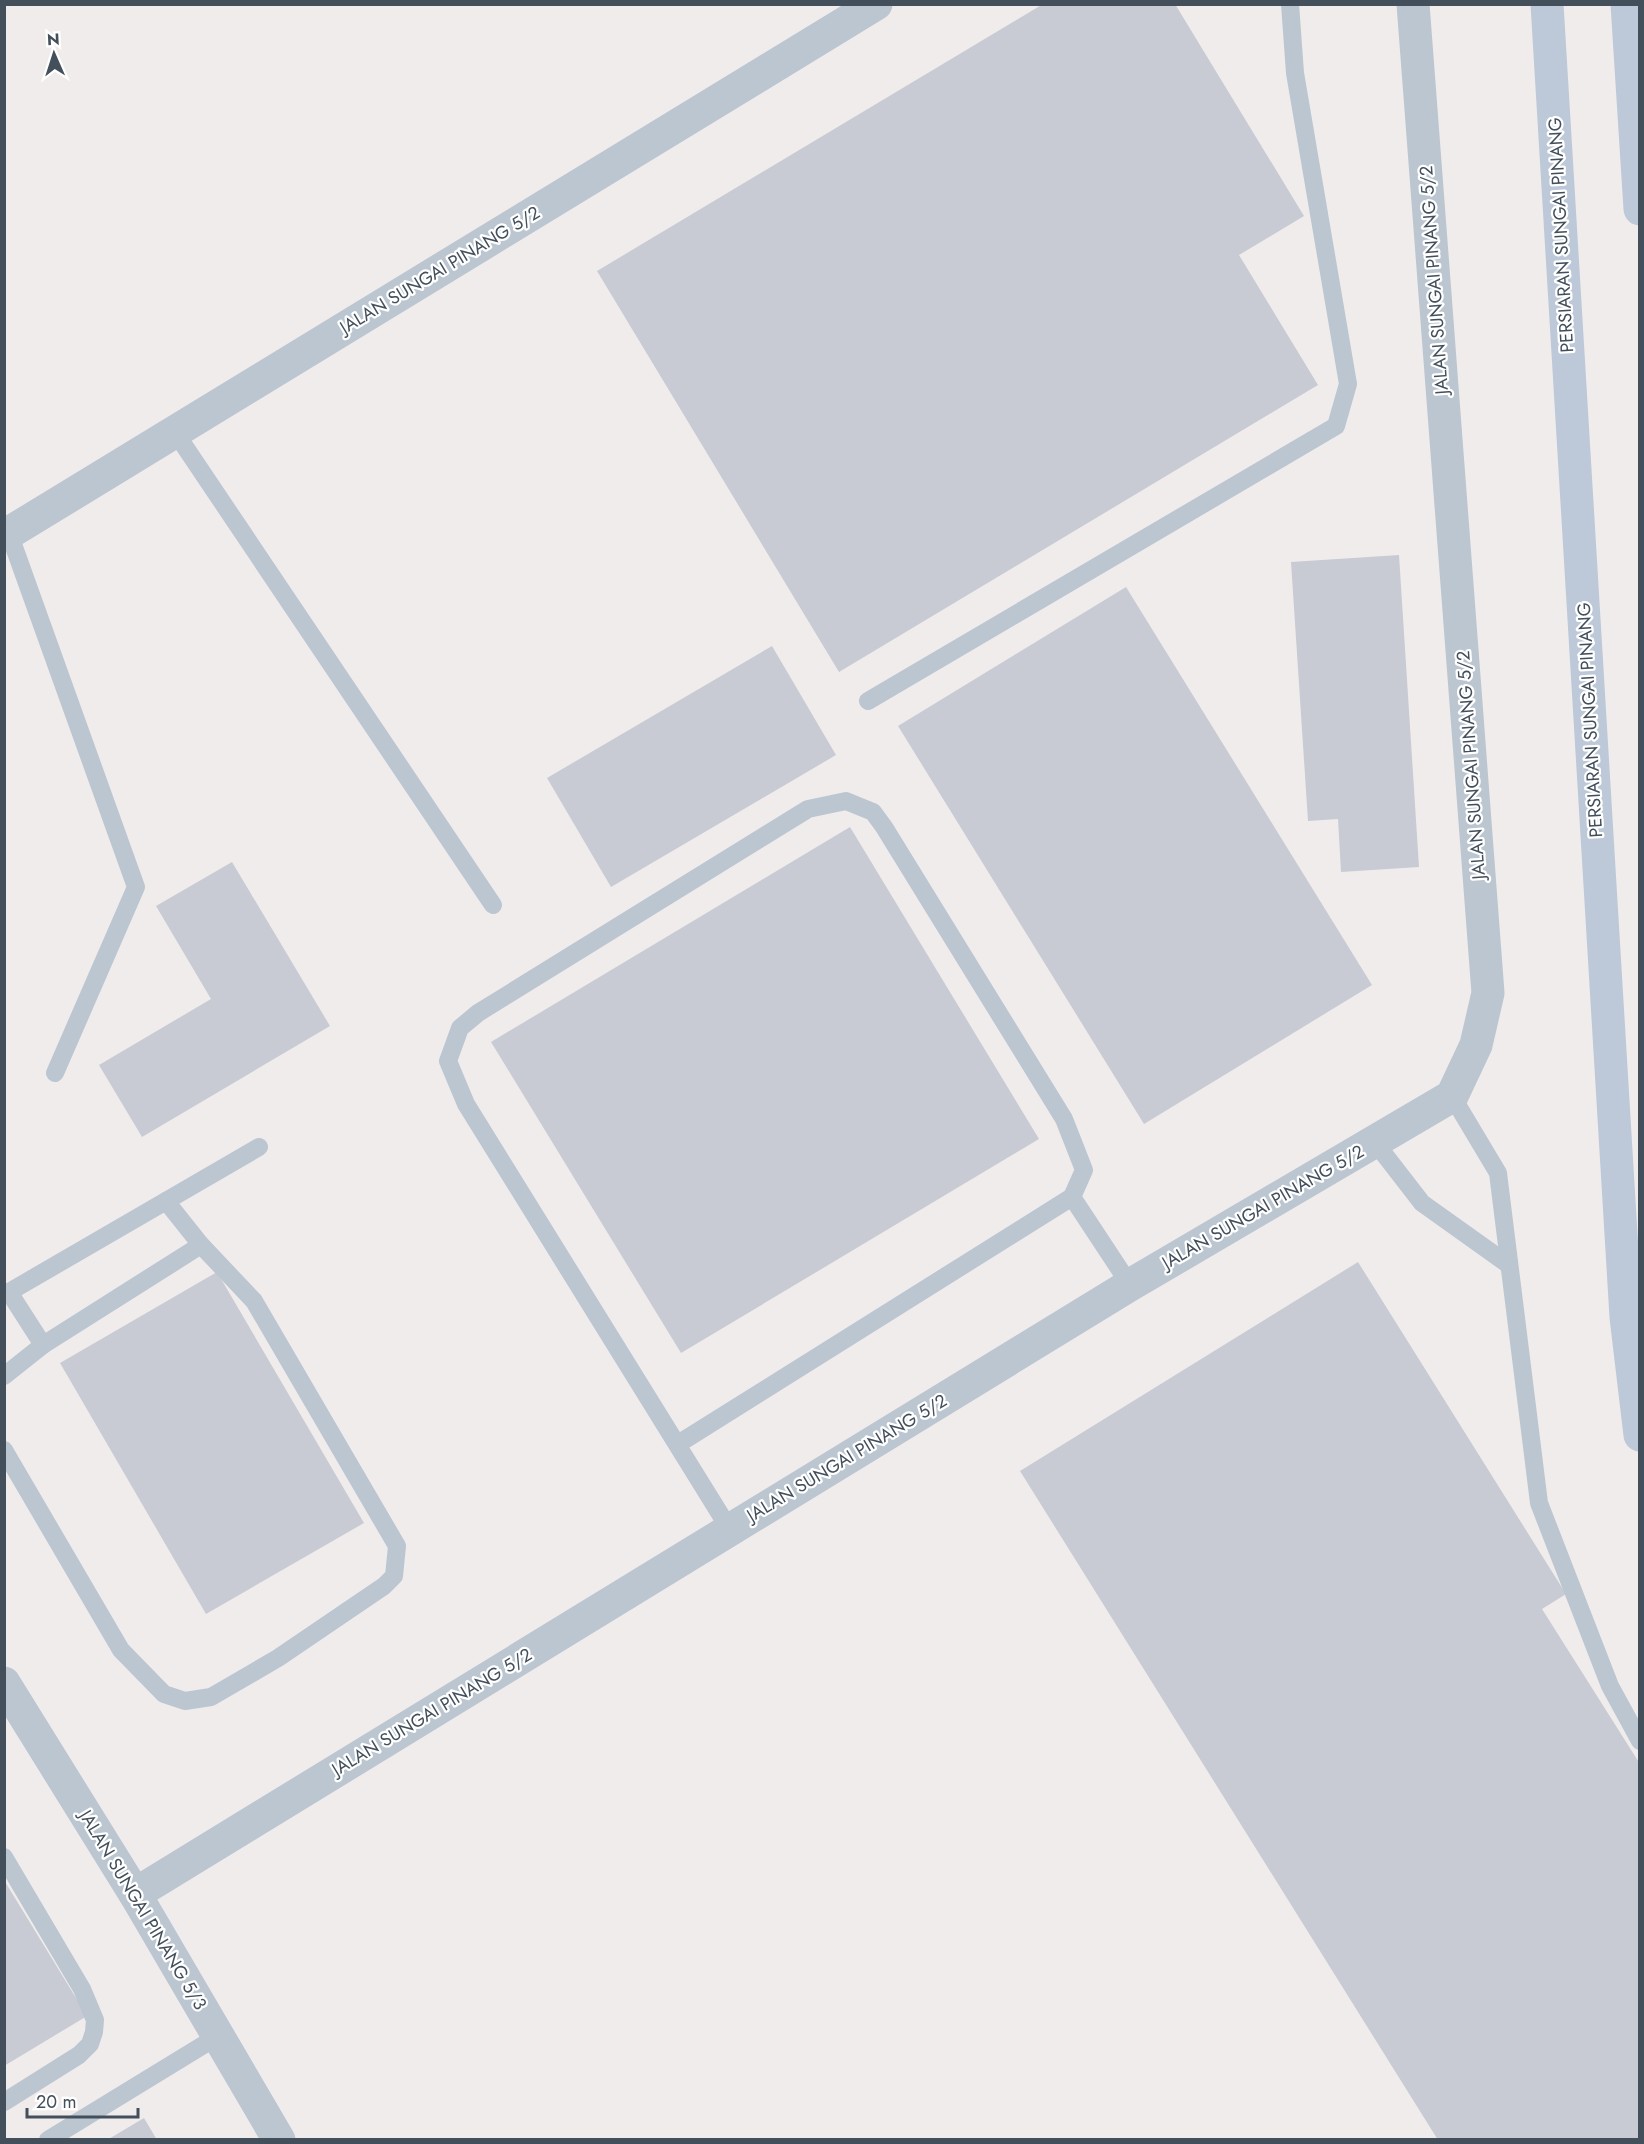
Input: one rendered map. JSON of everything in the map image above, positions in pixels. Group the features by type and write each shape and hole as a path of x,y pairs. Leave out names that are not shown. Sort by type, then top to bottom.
{"street":[{"name":"JALAN SUNGAI PINANG 5/2","path":"7,534 876,4"},
{"name":"JALAN SUNGAI PINANG 5/2","path":"135,1894 1130,1285 1452,1096 1476,1045 1488,993 1413,4"},
{"name":"PERSIARAN SUNGAI PINANG","path":"1547,4 1626,1317 1640,1435"},
{"path":"1627,4 1640,209"},
{"name":"JALAN SUNGAI PINANG 5/3","path":"4,1683 135,1894 279,2139"}],"lane":[{"path":"868,701 1336,426 1348,384 1295,73 1290,4"},
{"path":"175,432 493,905"},
{"path":"7,534 136,887 55,1073"},
{"path":"678,1444 1072,1197 1084,1170 1064,1119 884,827 873,812 846,801 808,809 478,1013 460,1029 448,1062 466,1104 730,1530"},
{"path":"1452,1096 1498,1173 1539,1503 1610,1686 1640,1741"},
{"path":"1374,1141 1422,1203 1509,1265"},
{"path":"43,1345 7,1293 259,1147"},
{"path":"1072,1197 1130,1285"},
{"path":"4,1450 121,1650 164,1694 185,1701 211,1697 278,1658 384,1586 393,1576 398,1546 254,1300 201,1245 166,1201"},
{"path":"4,1376 43,1345 201,1245"},
{"path":"4,1857 82,1989 94,2020 94,2032 90,2044 79,2055 4,2102"},
{"path":"48,2139 218,2036"}],"building":[{"path":"1043,4 1175,4 1304,216 1239,255 1318,385 839,672 597,271"},
{"path":"1399,555 1419,867 1341,872 1338,819 1308,821 1291,562"},
{"path":"1126,587 1372,985 1144,1124 898,726"},
{"path":"772,646 836,755 611,887 547,778"},
{"path":"850,827 1039,1139 681,1353 491,1042"},
{"path":"232,862 330,1026 142,1137 99,1065 211,999 156,906"},
{"path":"1358,1262 1566,1594 1542,1609 1640,1764 1640,2140 1438,2140 1020,1471"},
{"path":"217,1272 364,1523 206,1614 60,1363"},
{"path":"4,1880 87,2016 4,2066"},
{"path":"144,2118 157,2140 107,2140"}]}
